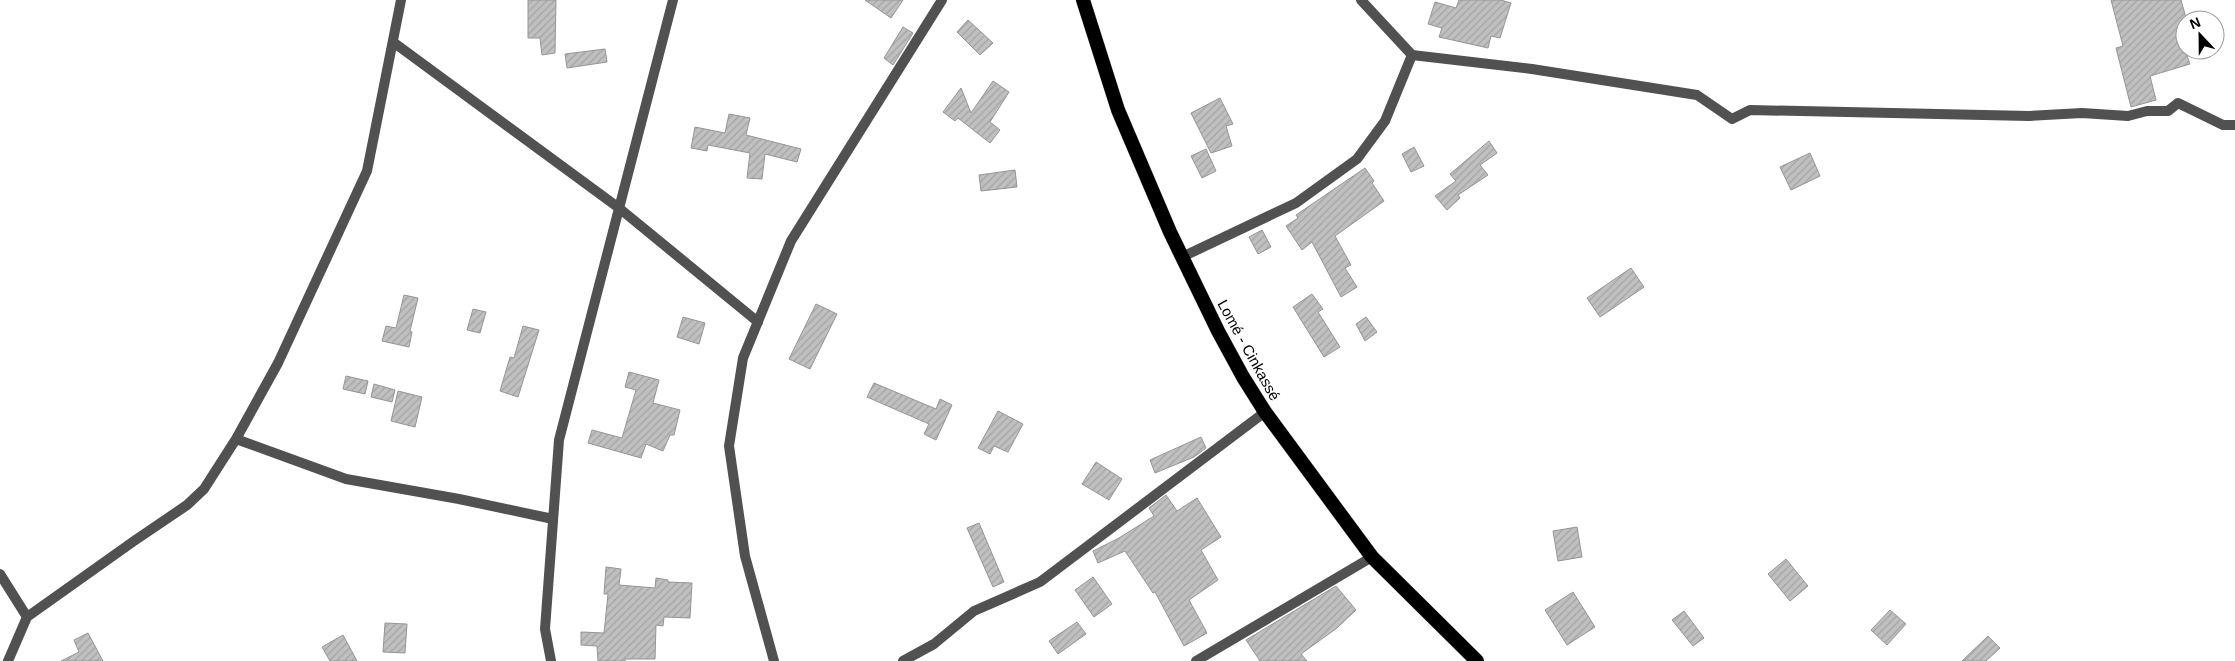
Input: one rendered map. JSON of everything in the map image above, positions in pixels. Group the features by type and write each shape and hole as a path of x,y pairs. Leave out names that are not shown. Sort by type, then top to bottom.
{"highway":[{"name":"Lomé - Cinkassé","path":"1083,0 1118,110 1182,257 1218,331 1265,412 1372,557 1477,661"}],"street":[{"path":"8,661 27,617 187,505 204,489 236,439 278,363 367,171 401,0"},
{"path":"551,661 545,629 559,440 673,0"},
{"path":"774,661 745,556 729,446 743,358 791,241 942,0"},
{"path":"1361,0 1412,56 1532,69 1697,95 1732,119 1750,110 2029,116 2082,113 2128,116 2147,111 2168,111 2178,103 2224,125 2235,126"},
{"path":"393,42 619,208 758,322"},
{"path":"1182,257 1296,203 1357,159 1385,121 1412,56"},
{"path":"902,661 934,644 974,611 1040,582 1265,412"},
{"path":"236,439 346,479 459,498 553,520"},
{"path":"1196,661 1372,557"},
{"path":"0,574 27,617"}],"building":[{"path":"528,0 556,0 555,53 542,55 540,38 528,38"},
{"path":"865,0 903,0 891,18"},
{"path":"1459,0 1501,0 1511,3 1500,38 1491,36 1488,48 1439,37 1442,28 1428,24 1435,2 1456,8"},
{"path":"2111,0 2181,0 2184,10 2175,10 2175,60 2189,60 2190,64 2150,76 2156,100 2131,107 2116,48 2123,46"},
{"path":"968,20 993,43 980,55 957,32"},
{"path":"903,27 913,33 893,65 884,58"},
{"path":"605,49 607,62 567,68 565,54"},
{"path":"993,81 1009,92 990,122 1000,130 990,143 958,118 955,121 943,112 961,88 971,113"},
{"path":"1220,98 1233,124 1226,126 1232,146 1211,153 1191,113"},
{"path":"729,114 750,118 746,135 801,149 797,162 765,154 762,179 747,178 750,153 708,145 707,151 691,148 695,127 725,133"},
{"path":"1489,141 1497,153 1480,165 1488,175 1458,195 1460,198 1447,210 1435,196 1456,181 1450,174"},
{"path":"1414,147 1424,166 1411,172 1402,154"},
{"path":"1206,149 1216,171 1202,178 1191,156"},
{"path":"1810,153 1820,176 1791,190 1780,167"},
{"path":"1365,168 1384,201 1335,236 1351,265 1345,268 1357,287 1341,297 1312,242 1302,250 1286,226 1298,218 1296,215"},
{"path":"1015,170 1017,187 981,191 979,175"},
{"path":"1262,230 1271,247 1258,254 1249,237"},
{"path":"1631,268 1644,287 1600,317 1587,298"},
{"path":"1312,294 1323,309 1318,312 1340,347 1324,357 1293,307"},
{"path":"404,295 418,298 410,331 412,332 409,347 382,341 386,326 396,328"},
{"path":"816,304 837,314 810,369 789,359"},
{"path":"473,309 486,312 480,333 467,330"},
{"path":"683,317 705,323 699,344 677,337"},
{"path":"1366,317 1377,332 1365,341 1356,324"},
{"path":"523,326 539,330 518,397 500,391 510,357 514,358"},
{"path":"629,372 659,380 653,403 680,410 674,435 670,435 663,451 646,444 641,458 588,443 592,430 622,438 636,390 625,387"},
{"path":"346,376 368,381 365,394 343,389"},
{"path":"874,383 936,409 940,399 952,405 936,440 924,434 929,424 867,397"},
{"path":"374,384 395,390 392,402 371,397"},
{"path":"398,391 422,397 415,427 391,421"},
{"path":"998,411 1023,424 1008,452 994,446 990,454 978,448"},
{"path":"1201,437 1206,448 1194,457 1155,473 1150,460"},
{"path":"1096,462 1122,479 1109,500 1082,484"},
{"path":"1166,495 1177,511 1197,498 1221,537 1201,550 1218,580 1189,600 1207,633 1184,646 1155,592 1153,593 1125,551 1098,563 1093,551 1119,538 1154,516 1149,508"},
{"path":"979,523 1004,582 993,587 967,528"},
{"path":"1577,527 1582,557 1558,561 1553,531"},
{"path":"1786,559 1808,586 1790,601 1768,574"},
{"path":"606,567 621,569 619,585 655,588 656,578 668,580 668,582 692,583 690,618 664,617 663,626 656,625 655,659 598,661 597,646 581,645 581,632 604,633 608,594 604,594"},
{"path":"1093,577 1112,604 1094,617 1075,590"},
{"path":"1336,586 1356,610 1337,628 1301,654 1307,661 1260,661 1246,640"},
{"path":"1573,592 1595,627 1567,645 1545,610"},
{"path":"1890,610 1906,624 1887,645 1871,630"},
{"path":"1684,611 1704,638 1693,646 1672,620"},
{"path":"1077,622 1086,634 1058,654 1049,641"},
{"path":"385,623 407,624 405,653 383,652"},
{"path":"88,633 103,661 61,661 79,652 74,640"},
{"path":"343,635 357,661 330,661 322,647"},
{"path":"1988,636 2000,648 1986,661 1962,661"}]}
